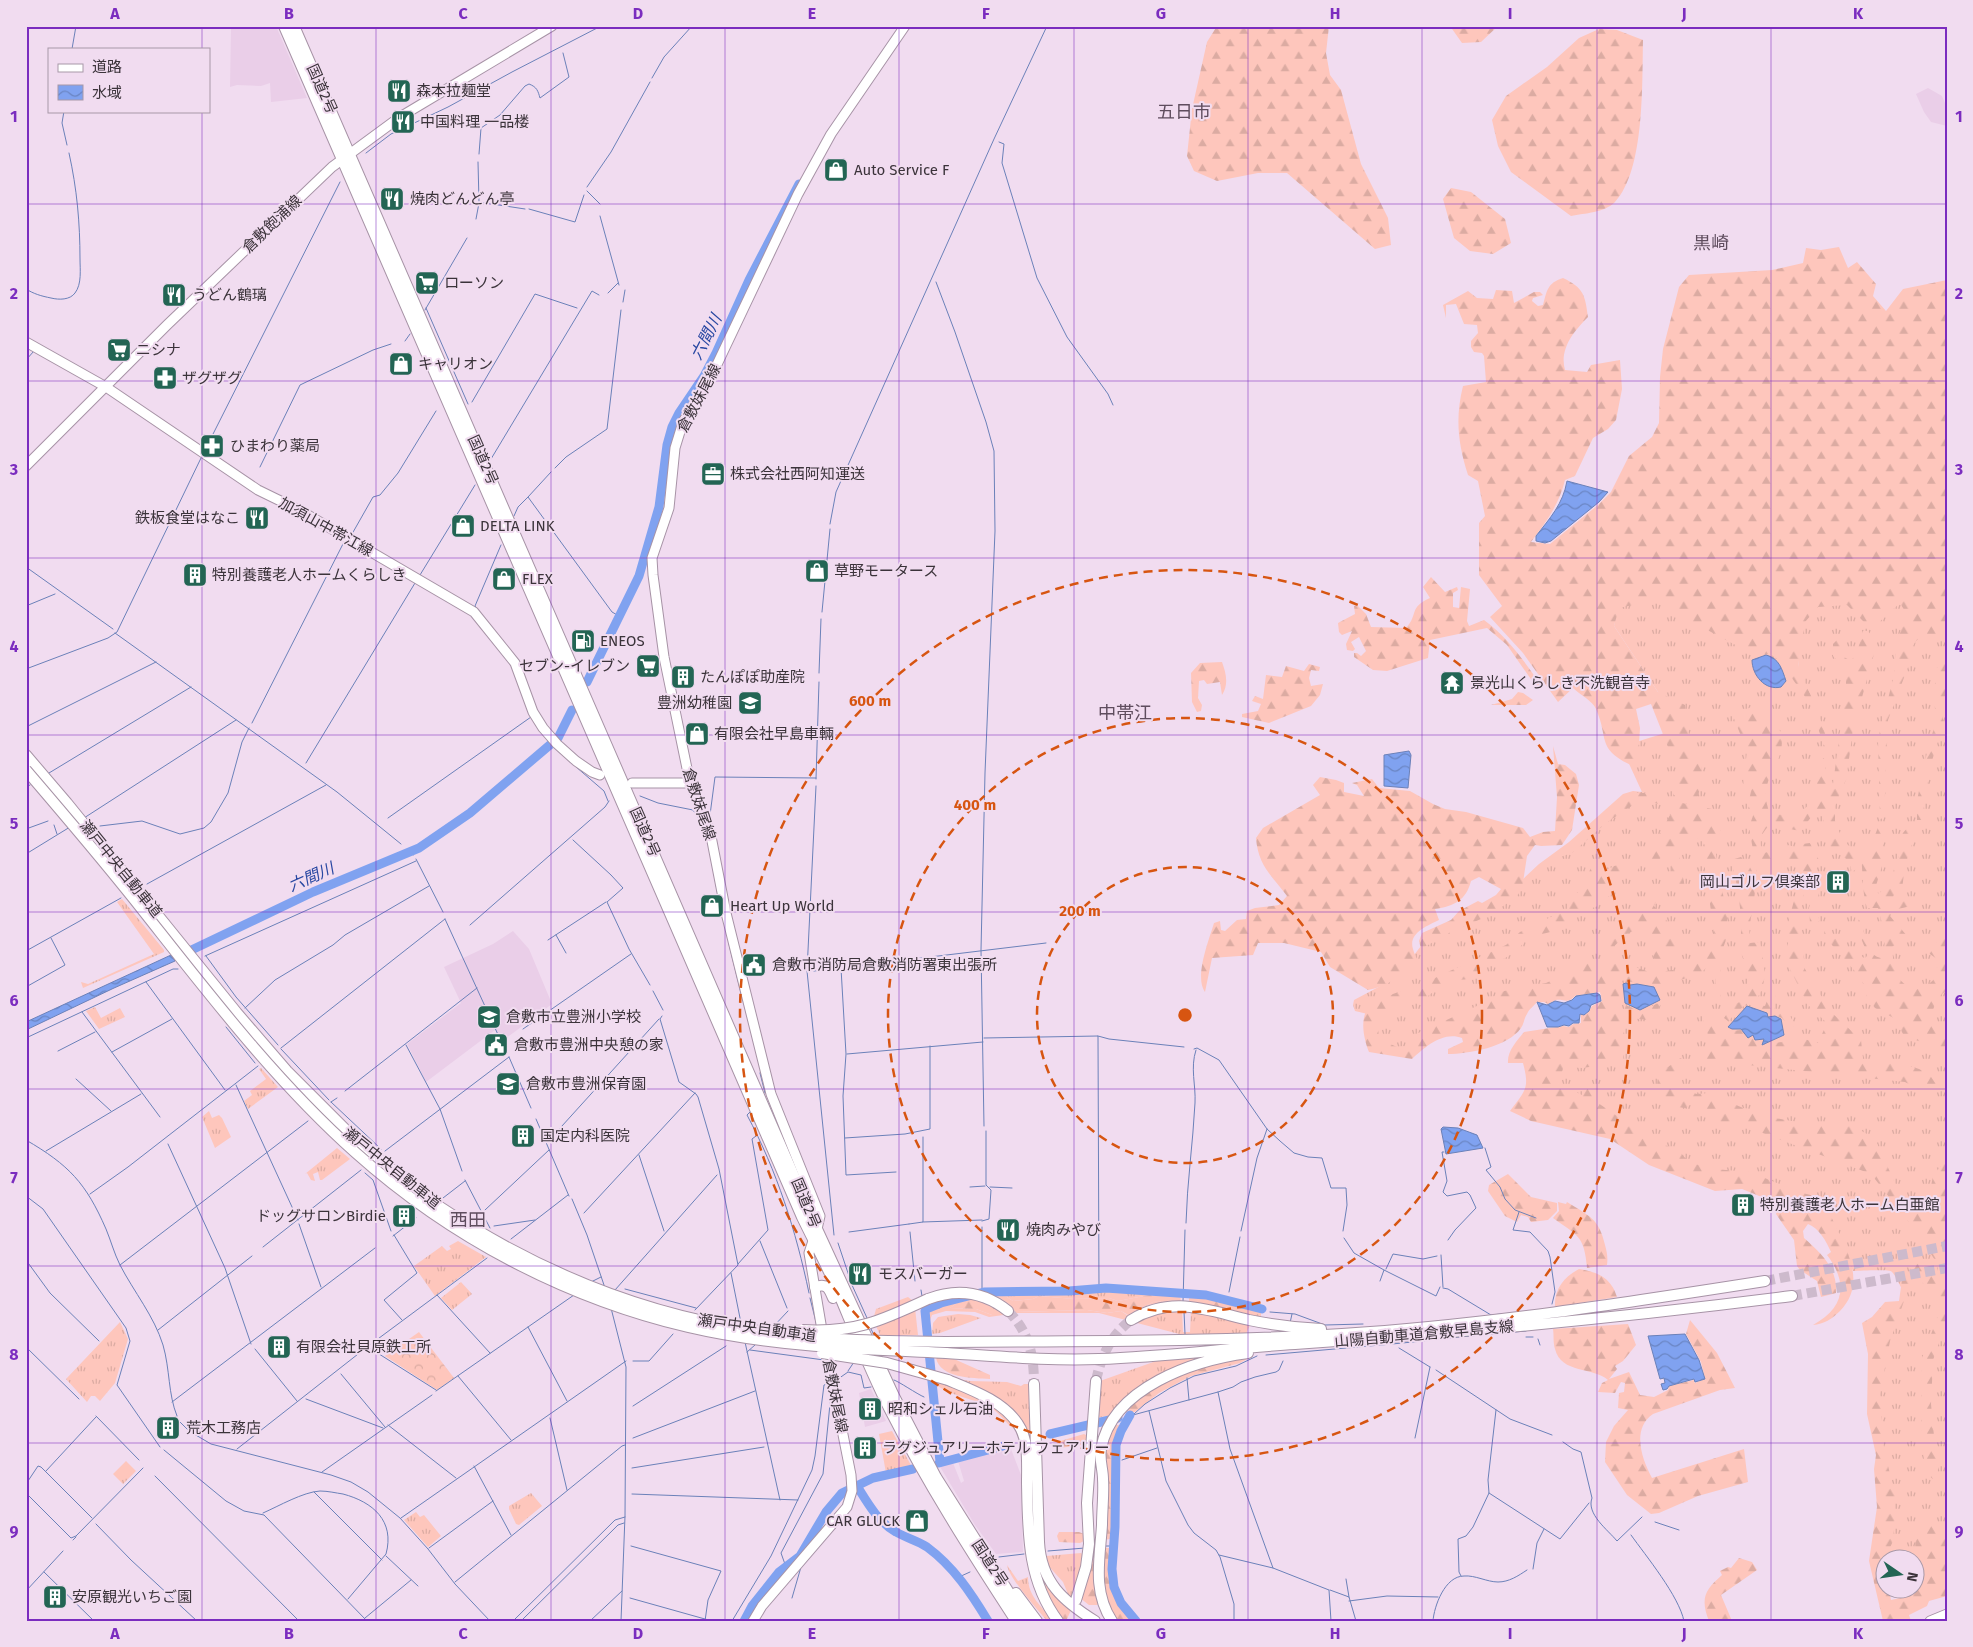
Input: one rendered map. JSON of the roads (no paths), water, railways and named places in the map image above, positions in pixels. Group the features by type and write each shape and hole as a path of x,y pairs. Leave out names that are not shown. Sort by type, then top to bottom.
{"highway":[{"name":"国道2号","path":"284,26 346,156 817,1228 894,1396 936,1477 1027,1621"},
{"name":"国道2号","path":"294,26 346,156 859,1345 894,1418 968,1548 1016,1621"},
{"name":"瀬戸中央自動車道","path":"26,755 67,802 261,1042 313,1099 380,1162 444,1210 496,1242 553,1272 608,1294 692,1319 752,1330 809,1337 945,1347 1054,1359"},
{"name":"瀬戸中央自動車道","path":"26,770 254,1048 326,1125 381,1174 431,1213 513,1262 549,1279 633,1312 690,1328 751,1339 840,1348 945,1347 1055,1342"},
{"name":"山陽自動車道倉敷早島支線","path":"1054,1359 1123,1358 1459,1324 1563,1311 1765,1281"},
{"path":"815,1287 828,1286 838,1310 859,1345"},
{"path":"692,1319 757,1327 830,1330 870,1324 944,1293 972,1293 994,1300 1008,1311"},
{"name":"山陽自動車道倉敷早島支線","path":"1055,1342 1244,1346 1357,1341 1564,1322 1792,1296"},
{"path":"1131,1320 1158,1308 1178,1306 1300,1328 1370,1332"},
{"path":"751,1339 774,1346 887,1363 948,1380 990,1400 1008,1413 1020,1428 1026,1448 1029,1548 1033,1568 1041,1593 1058,1621"},
{"path":"1112,1621 1102,1601 1098,1571 1103,1480 1100,1455 1109,1426 1121,1410 1138,1394 1176,1372 1244,1346"},
{"path":"1076,1600 1088,1560 1092,1434 1096,1380"},
{"path":"1034,1384 1034,1417 1038,1451 1039,1542 1042,1563 1055,1589 1071,1605 1095,1621"},
{"path":"973,1537 1037,1621"},
{"path":"968,1548 978,1568 1011,1621"}],"main road":[{"name":"倉敷飽浦線","path":"26,466 275,220 346,156 400,117 552,26"},
{"name":"倉敷妹尾線","path":"753,1621 762,1606 847,1507 852,1488 809,1253 820,1216 771,1094 726,913 710,830 690,783 664,657 652,568 655,547 669,508 673,465 683,422 712,375 812,168 840,121 866,86 905,26"},
{"name":"加須山中帯江線","path":"26,342 106,387 258,490 335,531 474,612 515,663 533,712 554,740 586,768 600,775"},
{"path":"632,783 690,783"},
{"path":"1930,1621 1947,1614"}],"water":[{"path":"1567,481 1608,492 1599,502 1551,541 1545,543 1536,541 1536,536 1559,504"},
{"path":"1766,655 1777,661 1781,668 1786,681 1781,687 1770,687 1760,681 1754,671 1752,660"},
{"path":"1409,751 1411,755 1408,788 1384,786 1384,755"},
{"path":"171,955 175,961 26,1030 26,1022"},
{"path":"1623,984 1654,987 1660,1000 1640,1010 1625,1003"},
{"path":"1597,993 1600,995 1601,1001 1591,1005 1589,1011 1584,1015 1580,1014 1579,1023 1573,1023 1569,1026 1547,1027 1537,1002 1547,1005 1555,1001 1564,1003 1576,996"},
{"path":"1747,1006 1767,1013 1768,1017 1775,1016 1781,1019 1784,1035 1762,1045 1764,1039 1755,1040 1753,1035 1748,1038 1741,1029 1728,1027"},
{"path":"1443,1127 1458,1128 1477,1135 1483,1148 1446,1154 1441,1129"},
{"path":"1685,1334 1699,1360 1705,1379 1695,1382 1694,1379 1669,1386 1663,1390 1661,1384 1665,1383 1664,1378 1660,1379 1648,1336"}],"waterway":[{"path":"72,48 76,26"},
{"path":"366,153 391,134 448,107 601,26"},
{"path":"652,78 664,57 692,26"},
{"path":"830,524 836,492 994,139 1047,26"},
{"path":"479,154 481,128 500,115 525,86 529,84 534,86 540,98 569,77 563,53"},
{"path":"587,187 611,152 650,82"},
{"path":"64,112 62,123 67,145"},
{"path":"999,142 1004,144 1002,163 1037,278 1067,337 1108,394 1113,405"},
{"path":"26,289 41,296 61,299 73,295 79,285 79,219 69,153"},
{"path":"478,162 479,202 525,209"},
{"path":"206,448 340,182"},
{"name":"六間川","path":"587,682 639,576 659,507 667,445 672,427 679,413 704,376 749,280 799,184"},
{"path":"587,191 600,204"},
{"path":"529,209 575,222 584,195"},
{"path":"476,219 479,203"},
{"path":"600,216 619,285"},
{"path":"425,310 467,238"},
{"path":"936,282 986,422 994,451 995,531 985,773 981,950 984,1126"},
{"path":"608,293 618,283"},
{"path":"623,302 625,290"},
{"path":"491,459 592,291 599,295"},
{"path":"472,402 535,294 577,308"},
{"path":"426,308 468,404"},
{"path":"555,468 566,457 607,429 621,310"},
{"path":"405,341 410,334"},
{"path":"260,467 300,385 373,350 391,344"},
{"path":"26,360 34,351"},
{"path":"352,534 373,497 380,495 398,473 436,411"},
{"path":"26,669 108,638 117,632 202,456"},
{"path":"551,472 528,497 612,612 619,616"},
{"path":"420,575 475,485"},
{"path":"514,516 518,507 528,497"},
{"path":"822,612 830,529"},
{"path":"252,723 345,540"},
{"path":"486,620 475,606 501,545"},
{"path":"26,567 113,629"},
{"path":"306,763 415,583"},
{"path":"26,606 55,594"},
{"path":"819,673 821,619"},
{"path":"115,633 337,792 401,844"},
{"path":"26,727 156,662"},
{"path":"520,665 530,691"},
{"path":"816,779 819,682"},
{"path":"49,773 191,687"},
{"name":"六間川","path":"181,955 313,892 419,848 470,813 558,738 572,710"},
{"path":"388,818 531,717"},
{"path":"84,818 236,720"},
{"path":"100,826 142,821 180,834 204,828 211,822 228,793 242,742 249,728"},
{"path":"575,766 604,791 608,801"},
{"path":"710,815 715,777 816,778"},
{"path":"26,787 30,785"},
{"path":"147,884 326,785"},
{"path":"816,786 807,971 834,1235"},
{"path":"640,796 658,803 693,810 702,823"},
{"path":"470,925 605,807 609,801"},
{"path":"26,829 48,821"},
{"path":"54,825 57,834"},
{"path":"26,854 70,827"},
{"path":"573,840 623,888 607,902 629,949 650,985"},
{"path":"708,842 720,906"},
{"name":"六間川","path":"411,851 413,855"},
{"path":"416,859 443,912"},
{"path":"205,956 416,861"},
{"path":"245,1008 275,980 333,945 345,935 429,886"},
{"path":"26,951 121,898"},
{"path":"548,940 606,902"},
{"path":"445,919 506,1052"},
{"path":"281,1048 445,919"},
{"path":"556,935 566,953"},
{"path":"26,987 65,965 51,938"},
{"path":"814,971 1046,943"},
{"path":"729,944 743,1001"},
{"path":"523,1029 631,954"},
{"path":"206,956 236,997 278,1045"},
{"path":"841,968 846,1054 843,1096 846,1175 896,1172"},
{"path":"26,1038 173,969 178,969"},
{"path":"146,982 225,1090"},
{"path":"345,1091 477,988"},
{"path":"653,991 663,1010"},
{"path":"82,1012 160,1117"},
{"path":"662,1016 660,1019 679,1082 698,1097 719,1169 738,1265 695,1310"},
{"path":"112,1052 172,1019"},
{"path":"552,1137 659,1019"},
{"path":"226,1027 255,1063"},
{"path":"58,1051 95,1032"},
{"path":"1098,1036 1109,1039 1184,1047"},
{"path":"984,1038 1098,1036 1099,1289"},
{"path":"847,1054 983,1042"},
{"path":"406,1045 440,1109 462,1171"},
{"path":"845,1138 905,1134 930,1129 930,1046"},
{"path":"1194,1049 1197,1048 1219,1060 1267,1129 1294,1153 1322,1158 1331,1188 1346,1188 1347,1205 1343,1231"},
{"path":"281,1049 329,1100"},
{"path":"1186,1223 1195,1103 1193,1070 1196,1050"},
{"path":"509,1057 531,1108"},
{"path":"385,1151 509,1057"},
{"path":"90,1194 128,1167 258,1066"},
{"path":"760,1073 765,1093"},
{"path":"76,1079 111,1111"},
{"path":"236,1085 298,1220"},
{"path":"584,1213 695,1093"},
{"path":"46,1151 141,1094"},
{"path":"331,1102 337,1098"},
{"path":"331,1102 381,1149"},
{"path":"750,1112 747,1115 768,1158 792,1224 809,1293"},
{"path":"536,1119 569,1196"},
{"path":"120,1265 308,1121"},
{"path":"1241,1231 1257,1158 1267,1129"},
{"path":"982,1221 989,1219 991,1190 986,1185 986,1131"},
{"path":"738,1264 768,1230 752,1139 756,1136"},
{"path":"909,1224 923,1222 923,1137"},
{"path":"26,1140 65,1167 83,1187 99,1213 120,1265 159,1334 165,1354 172,1399 177,1416"},
{"path":"168,1144 225,1268 251,1344"},
{"path":"1485,1148 1491,1167 1486,1170 1500,1187 1505,1199 1515,1210 1536,1218"},
{"path":"485,1210 549,1150"},
{"path":"1444,1152 1442,1152 1447,1181 1443,1192 1447,1196 1467,1192 1476,1208 1448,1240"},
{"path":"639,1155 664,1231"},
{"path":"263,1247 361,1170"},
{"path":"365,1173 373,1180 391,1231"},
{"path":"615,1290 717,1175"},
{"path":"465,1180 490,1228"},
{"path":"443,1198 465,1181"},
{"path":"970,1187 985,1186"},
{"path":"990,1187 1012,1188"},
{"path":"511,1239 568,1195"},
{"path":"26,1196 43,1209 126,1328 130,1341 117,1385 160,1447"},
{"path":"572,1199 587,1235 605,1288"},
{"path":"1519,1212 1513,1230 1530,1232 1548,1251 1555,1292 1552,1304"},
{"path":"393,1236 416,1218"},
{"path":"494,1226 535,1220"},
{"path":"923,1222 982,1220"},
{"path":"299,1224 321,1287"},
{"path":"849,1232 909,1224"},
{"path":"982,1227 982,1291"},
{"path":"1183,1302 1185,1230"},
{"path":"910,1232 915,1281"},
{"path":"394,1235 417,1273 384,1300 402,1320"},
{"path":"1229,1292 1240,1237"},
{"path":"1344,1238 1354,1253 1384,1270"},
{"path":"760,1241 787,1308"},
{"path":"838,1243 852,1285 867,1318"},
{"path":"172,1402 375,1248"},
{"path":"1386,1269 1393,1254 1423,1259 1437,1256"},
{"path":"1441,1255 1443,1287"},
{"path":"158,1330 252,1256"},
{"path":"237,1449 367,1347 487,1258"},
{"path":"26,1260 50,1293 99,1341"},
{"path":"1380,1281 1384,1270 1436,1296 1440,1287"},
{"path":"731,1273 741,1323"},
{"path":"591,1282 601,1277"},
{"path":"940,1462 926,1309 941,1303 984,1292 1069,1291 1106,1288 1206,1295 1262,1309"},
{"path":"1443,1288 1448,1289 1491,1315 1512,1313"},
{"path":"625,1289 696,1308"},
{"path":"921,1290 922,1296"},
{"path":"437,1295 490,1353"},
{"path":"436,1391 574,1295"},
{"path":"810,1298 817,1326"},
{"path":"611,1308 626,1367 625,1516 621,1621"},
{"path":"772,1328 788,1311"},
{"path":"1184,1311 1185,1334"},
{"path":"1270,1312 1295,1314 1325,1325 1363,1324"},
{"path":"1290,1323 1292,1314"},
{"path":"528,1327 567,1401"},
{"path":"870,1327 874,1335"},
{"path":"1437,1339 1526,1331"},
{"path":"633,1361 649,1361 673,1334"},
{"path":"1526,1337 1533,1337"},
{"path":"1538,1339 1540,1345"},
{"path":"1392,1344 1433,1340"},
{"path":"745,1342 780,1500"},
{"path":"1266,1355 1392,1344"},
{"path":"747,1352 755,1345"},
{"path":"633,1406 726,1346"},
{"path":"26,1347 79,1399"},
{"path":"368,1347 436,1390"},
{"path":"1399,1348 1430,1367"},
{"path":"255,1349 297,1401"},
{"path":"750,1350 824,1360"},
{"path":"1134,1414 1145,1404 1170,1388 1194,1376 1236,1366 1257,1356"},
{"path":"401,1518 626,1361"},
{"path":"1133,1415 1218,1392 1255,1377 1276,1372 1283,1361"},
{"path":"848,1371 854,1362"},
{"path":"1415,1438 1430,1367"},
{"path":"1436,1370 1510,1419 1552,1435"},
{"path":"838,1379 848,1372 861,1375 864,1388 871,1387"},
{"path":"341,1374 385,1427"},
{"path":"458,1376 511,1440"},
{"path":"1187,1378 1189,1400"},
{"path":"894,1380 924,1397"},
{"path":"732,1621 771,1556 812,1470 824,1385 829,1383"},
{"path":"633,1438 755,1391"},
{"path":"1218,1392 1230,1449 1273,1568"},
{"path":"786,1567 781,1553 823,1474 831,1394"},
{"path":"322,1472 432,1395"},
{"path":"306,1399 383,1428"},
{"path":"1461,1576 1459,1572 1458,1539 1466,1536 1473,1527 1489,1493 1488,1480 1496,1410"},
{"path":"1149,1411 1166,1481 1188,1525 1194,1533 1216,1550 1220,1557 1234,1604 1234,1621"},
{"path":"1130,1415 1116,1445 1115,1527 1112,1569 1114,1587 1121,1603 1136,1621"},
{"path":"96,1416 139,1460"},
{"path":"46,1471 96,1417"},
{"path":"550,1418 567,1490"},
{"path":"1050,1434 1118,1418"},
{"path":"180,1422 189,1431 211,1444 331,1475 351,1482 368,1492 400,1518 428,1549 455,1584 490,1621"},
{"path":"388,1425 456,1478"},
{"path":"1563,1442 1581,1452 1592,1498 1592,1510 1617,1541 1642,1517"},
{"path":"455,1582 625,1445"},
{"path":"939,1463 1007,1445"},
{"path":"632,1468 764,1447"},
{"path":"1122,1460 1157,1448"},
{"path":"164,1450 226,1501 244,1511 264,1515 367,1621"},
{"path":"26,1484 38,1466 41,1467 92,1518"},
{"path":"474,1466 511,1535"},
{"path":"26,1493 71,1538 76,1536 143,1468"},
{"path":"744,1621 752,1606 779,1572 800,1556 826,1512 842,1493 873,1478 913,1469"},
{"path":"155,1476 299,1621"},
{"path":"857,1486 884,1523 896,1532 927,1547 946,1563 988,1621"},
{"path":"263,1513 299,1497 320,1491 343,1494 364,1502 379,1515 387,1532 386,1554 348,1599"},
{"path":"314,1492 382,1560"},
{"path":"1489,1493 1560,1539 1589,1503"},
{"path":"632,1494 798,1500"},
{"path":"429,1548 493,1501"},
{"path":"513,1621 615,1520 625,1517"},
{"path":"1655,1522 1679,1530"},
{"path":"521,1621 618,1525 624,1523"},
{"path":"96,1524 131,1560 197,1621"},
{"path":"1533,1569 1537,1543 1544,1529"},
{"path":"1631,1535 1669,1588 1684,1621"},
{"path":"73,1540 76,1537"},
{"path":"631,1546 721,1571 708,1600 705,1621"},
{"path":"1106,1546 1113,1546"},
{"path":"1048,1551 1085,1548"},
{"path":"26,1591 63,1551"},
{"path":"999,1557 1024,1554"},
{"path":"1219,1555 1273,1568 1329,1590 1331,1621"},
{"path":"386,1556 418,1586"},
{"path":"792,1598 801,1567"},
{"path":"1433,1621 1438,1600 1446,1586 1457,1577 1468,1576 1502,1582 1527,1570"},
{"path":"44,1572 94,1621"},
{"path":"959,1577 970,1572"},
{"path":"1346,1579 1349,1597"},
{"path":"365,1618 411,1580"},
{"path":"1330,1590 1349,1597 1356,1621"},
{"path":"590,1621 622,1591"},
{"path":"1349,1601 1387,1596 1438,1597"},
{"path":"630,1598 712,1621"}],"tunnel":[{"path":"1765,1281 1947,1246"},
{"path":"1792,1296 1947,1268"},
{"path":"1008,1311 1021,1327 1029,1344 1033,1363 1034,1384"},
{"path":"1096,1381 1104,1355 1112,1339 1131,1320"}],"place":[{"name":"森本拉麺堂","path":"399,91"},
{"name":"中国料理 一品楼","path":"403,122"},
{"name":"Auto Service F","path":"836,170"},
{"name":"焼肉どんどん亭","path":"392,199"},
{"name":"ローソン","path":"427,283"},
{"name":"うどん鶴璃","path":"174,295"},
{"name":"ニシナ","path":"119,350"},
{"name":"キャリオン","path":"401,364"},
{"name":"ザグザグ","path":"165,378"},
{"name":"ひまわり薬局","path":"212,446"},
{"name":"株式会社西阿知運送","path":"713,474"},
{"name":"鉄板食堂はなこ","path":"257,518"},
{"name":"DELTA LINK","path":"463,526"},
{"name":"草野モータース","path":"817,571"},
{"name":"特別養護老人ホームくらしき","path":"195,575"},
{"name":"FLEX","path":"504,579"},
{"name":"ENEOS","path":"583,641"},
{"name":"セブン-イレブン","path":"648,666"},
{"name":"たんぽぽ助産院","path":"683,677"},
{"name":"景光山くらしき不洗観音寺","path":"1452,683"},
{"name":"豊洲幼稚園","path":"750,703"},
{"name":"有限会社早島車輛","path":"697,734"},
{"name":"岡山ゴルフ倶楽部","path":"1838,882"},
{"name":"Heart Up World","path":"712,906"},
{"name":"倉敷市消防局倉敷消防署東出張所","path":"754,965"},
{"name":"倉敷市立豊洲小学校","path":"489,1017"},
{"name":"倉敷市豊洲中央憩の家","path":"496,1045"},
{"name":"倉敷市豊洲保育園","path":"508,1084"},
{"name":"国定内科医院","path":"523,1136"},
{"name":"特別養護老人ホーム白亜館","path":"1743,1205"},
{"name":"ドッグサロンBirdie","path":"404,1216"},
{"name":"焼肉みやび","path":"1008,1230"},
{"name":"モスバーガー","path":"860,1274"},
{"name":"有限会社貝原鉄工所","path":"279,1347"},
{"name":"昭和シェル石油","path":"870,1409"},
{"name":"荒木工務店","path":"168,1428"},
{"name":"ラグジュアリーホテル フェアリー","path":"865,1448"},
{"name":"CAR GLUCK","path":"917,1521"},
{"name":"安原観光いちご園","path":"55,1597"}],"district":[{"name":"五日市","path":"1184,112"},
{"name":"黒崎","path":"1711,243"},
{"name":"中帯江","path":"1125,713"},
{"name":"西田","path":"468,1220"}]}
